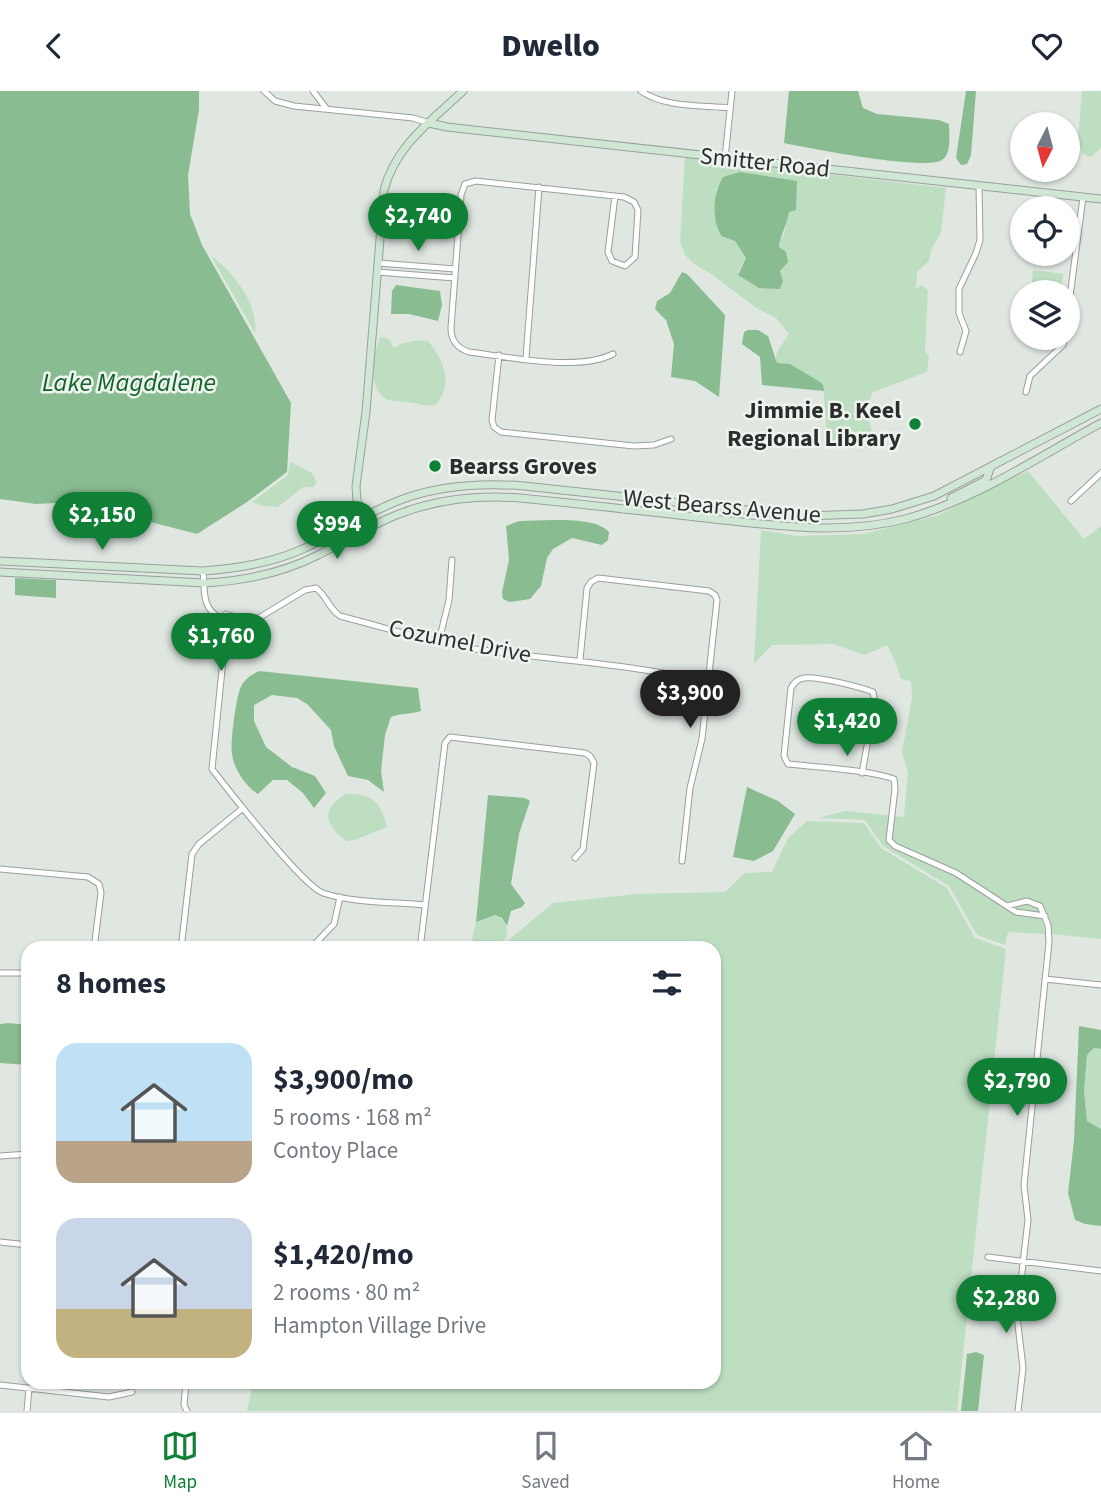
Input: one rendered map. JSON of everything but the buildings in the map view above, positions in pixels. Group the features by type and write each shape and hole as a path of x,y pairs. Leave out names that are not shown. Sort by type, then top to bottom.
{"main road":[{"path":"369,527 358,501 356,486 366,412 383,199 387,180 402,149 463,91"},
{"name":"Smitter Road","path":"429,123 1101,199"},
{"name":"West Bearss Avenue","path":"0,561 202,571 256,564 285,556 315,543 363,516 419,494 462,485 492,484 788,515 839,516 877,512 921,501 1101,409"},
{"name":"West Bearss Avenue","path":"0,572 204,583 260,576 296,565 369,527 424,506 484,496 820,529 879,524 940,508 967,496 1101,423"},
{"path":"940,508 946,501 986,480 990,468"}],"street":[{"path":"264,91 283,104 413,118 429,123"},
{"path":"313,91 326,108"},
{"path":"641,91 663,101 730,109"},
{"path":"725,158 732,91"},
{"path":"613,354 583,362 464,351 454,342 451,328 461,195 465,184 476,181 538,187 615,196 631,199 638,210 635,257 625,266 615,264 608,252 615,196"},
{"path":"960,352 966,331 959,313 959,289 980,240 979,186"},
{"path":"526,358 538,187"},
{"path":"1072,280 1083,197"},
{"path":"378,263 455,269"},
{"path":"424,266 424,276"},
{"path":"377,272 455,278"},
{"path":"1026,392 1030,376 1058,350"},
{"path":"499,355 492,420 494,427 501,432 634,446 654,445 671,439"},
{"path":"1071,501 1101,473"},
{"path":"439,641 449,600 452,559"},
{"path":"202,571 206,605 211,614 221,618 230,614 236,620 229,650 223,660"},
{"path":"580,660 587,588 590,582 598,578 709,591 715,595 717,600 702,739 690,788 682,861"},
{"name":"Cozumel Drive","path":"236,620 247,625 305,590 316,588 322,592 331,610 340,616 439,641 474,648 657,670 708,682"},
{"path":"221,618 223,660 212,769 313,888 340,897 425,905"},
{"path":"222,629 233,630"},
{"path":"862,773 874,703 873,692 861,687 806,677 796,680 791,688 784,756 788,764 862,773 884,775 894,779 888,840 895,846 956,873 1016,912 1045,916"},
{"path":"422,941 445,743 450,737 585,753 590,756 594,763 583,849 575,858"},
{"path":"182,941 192,854 199,844 243,808"},
{"path":"0,869 88,877 99,884 101,893 95,941"},
{"path":"318,941 334,924 340,897"},
{"path":"1007,906 1027,901 1040,907 1045,916 1049,942 1024,1185 1028,1220 1017,1316 1023,1368 1018,1411"},
{"path":"0,973 21,973"},
{"path":"1045,979 1101,985"},
{"path":"0,1156 21,1154"},
{"path":"0,1242 21,1244"},
{"path":"988,1257 1101,1271"},
{"path":"0,1385 21,1387"},
{"path":"27,1411 29,1389"},
{"path":"38,1389 109,1397 132,1392"},
{"path":"185,1389 184,1405 187,1411"}],"shaded area":[{"path":"1082,91 1101,91 1101,148 1091,157 1083,154 1080,145"},
{"path":"685,157 946,188 941,233 932,248 929,261 917,272 916,289 922,285 928,290 925,352 929,355 927,372 873,392 867,408 874,443 868,448 842,448 828,444 823,385 790,364 777,364 777,352 789,334 776,318 755,307 694,264 685,255 680,241","holes":["717,188 789,212 784,234 779,241 784,265 780,271 783,281 737,273 746,258 735,241 719,233 714,213"]},
{"path":"211,256 228,270 249,300 255,333"},
{"path":"1033,270 1063,274 1062,280 1032,280"},
{"path":"380,337 389,339 394,348 410,341 428,341 442,364 446,381 441,397 435,405 391,401 380,394 373,371"},
{"path":"290,462 312,473 317,483 313,487 303,487 278,507 252,502 288,475"},
{"path":"1028,471 1084,539 1101,526 1101,939 1052,934 1047,912 1041,914 1045,934 1008,932 1005,945 977,935 949,886 883,846 865,820 818,818 845,811 904,817 908,772 902,752 912,698 911,681 901,679 887,645 865,655 833,644 772,645 754,664 761,530 797,536 863,534 936,516"},
{"path":"346,794 363,795 374,801 382,812 387,827 355,840 346,841 338,835 328,816 333,805"},
{"path":"807,821 864,823 881,848 947,888 975,938 1006,949 957,1411 247,1411 252,1389 721,1389 721,941 507,941 553,903 637,894 725,892 745,873 772,872 788,838"},
{"path":"495,915 505,924 507,937 502,941 472,941 476,922"},
{"path":"1095,1048 1101,1049 1101,1129 1087,1121 1084,1091 1087,1055"}],"water":[{"name":"Lake Magdalene","path":"0,91 199,91 199,110 188,175 190,214 202,245 291,403 287,472 197,534 73,502 36,504 0,499"},
{"path":"789,91 858,91 863,108 877,114 939,120 949,124 947,153 942,160 914,163 784,143"},
{"path":"966,91 976,91 971,155 967,164 961,165 956,158"},
{"path":"740,172 797,181 796,210 789,212 779,243 779,247 786,252 788,262 780,271 783,281 780,289 759,288 738,275 746,258 735,241 721,236 718,229 714,206 720,184 723,177"},
{"path":"682,272 687,274 725,315 719,397 695,381 671,377 674,344 666,320 655,309 657,301 670,293"},
{"path":"396,285 440,291 442,305 438,321 409,314 391,314 392,291"},
{"path":"758,330 768,336 777,363 790,364 820,382 824,391 762,385 760,357 742,344 744,332"},
{"path":"567,520 592,523 609,532 608,540 602,545 572,538 553,549 547,558 541,586 530,599 510,602 503,599 502,592 509,560 506,526 519,521"},
{"path":"15,578 56,580 56,598 15,595"},
{"path":"259,671 418,688 421,711 391,717 385,735 381,771 384,792 368,780 348,776 334,746 331,730 307,704 297,698 272,695 254,705 254,721 266,747 292,767 315,776 326,793 314,808 303,793 287,780 273,780 258,794 249,786 233,760 233,732 241,686"},
{"path":"747,787 778,801 795,814 773,851 754,861 733,857"},
{"path":"488,795 525,798 530,801 519,834 511,884 525,903 511,911 507,926 502,918 495,915 476,922"},
{"path":"0,1024 21,1024 21,1064 0,1063"},
{"path":"1079,1026 1101,1030 1101,1049 1094,1048 1087,1055 1084,1091 1087,1121 1101,1129 1101,1226 1075,1220 1068,1193 1074,1140"},
{"path":"976,1352 984,1355 978,1411 961,1411 967,1354"}],"place":[{"name":"Jimmie B. Keel Regional Library","path":"915,424"},
{"name":"Bearss Groves","path":"435,466"}]}
